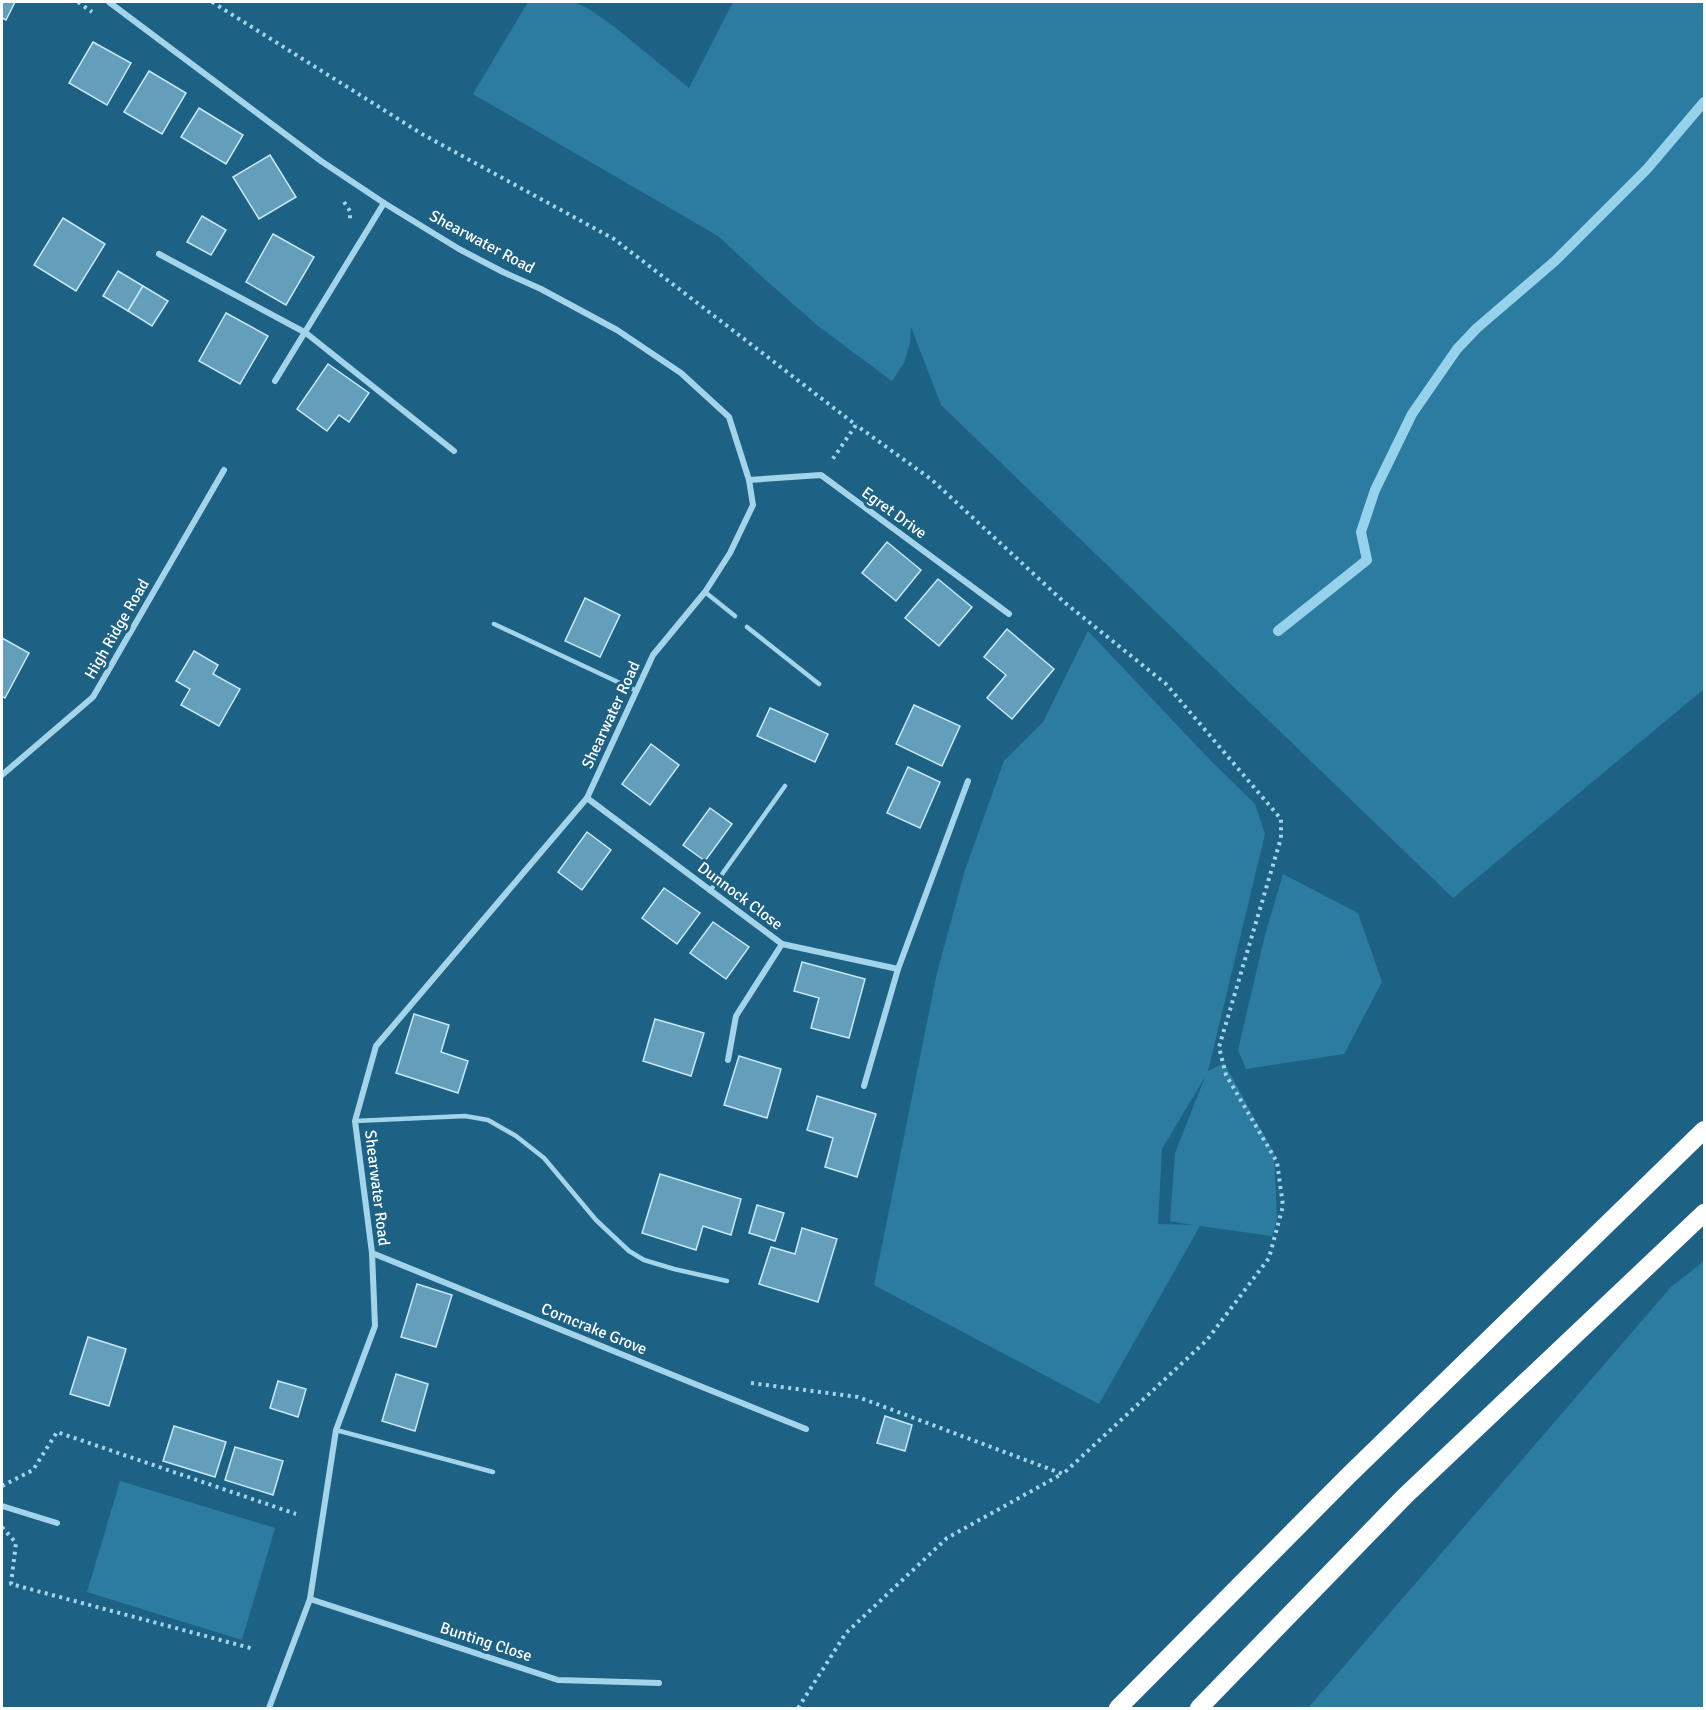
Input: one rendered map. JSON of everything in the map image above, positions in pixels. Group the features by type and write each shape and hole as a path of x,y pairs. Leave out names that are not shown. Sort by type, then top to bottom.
{"highway":[{"path":"1119,1708 1348,1476 1704,1130"},
{"path":"1199,1708 1405,1496 1704,1213"}],"street":[{"name":"Shearwater Road","path":"109,2 321,161 384,203 459,249 541,289 617,330 681,373 729,417 749,480 753,505 730,553 705,592 653,655 587,798 376,1046 355,1121 372,1253 375,1326 336,1430 310,1599 269,1708"},
{"path":"275,381 384,203"},
{"path":"159,254 306,333 454,451"},
{"name":"High Ridge Road","path":"2,775 93,697 224,470"},
{"path":"749,480 821,476"},
{"name":"Egret Drive","path":"821,476 1009,614"},
{"path":"864,1086 898,969 968,781"},
{"name":"Dunnock Close","path":"587,798 782,944 898,969"},
{"path":"728,1060 736,1016 782,944"},
{"name":"Corncrake Grove","path":"372,1253 806,1429"},
{"path":"2,1506 57,1523"},
{"name":"Bunting Close","path":"310,1599 558,1680 659,1683"}],"lane":[{"path":"705,592 735,616"},
{"path":"494,624 636,691"},
{"path":"747,627 819,684"},
{"path":"710,891 785,786"},
{"path":"355,1121 465,1116 488,1120 516,1136 544,1158 596,1220 629,1251 644,1260 727,1281"},
{"path":"336,1430 493,1472"}],"path":[{"path":"212,2 422,134 614,238 856,425 932,480 1064,602 1166,684 1281,819 1281,838 1219,1047 1226,1075 1277,1162 1283,1206 1269,1258 1207,1340 1063,1474 947,1538 846,1633 798,1708"},
{"path":"821,476 856,425"},
{"path":"724,1396 730,1380 858,1397 1063,1474"},
{"path":"2,1486 33,1470 57,1432 296,1514"},
{"path":"2,1526 16,1543 11,1584 254,1649"}],"shaded area":[{"path":"528,2 574,2 589,9 616,28 689,88 733,2 1704,2 1704,689 1453,898 941,405 911,327 910,343 904,363 892,381 818,326 718,236 473,94"},
{"path":"1088,631 1255,804 1265,834 1208,1071 1224,1063 1274,1153 1277,1219 1272,1236 1200,1226 1099,1404 874,1285 937,973 965,870 1004,761 1043,722","holes":["1205,1077 1175,1153 1170,1221 1193,1225 1158,1224 1162,1149"]},
{"path":"1283,874 1358,913 1382,982 1344,1054 1246,1069 1238,1050 1265,935"},
{"path":"1704,1261 1704,1708 1308,1708 1671,1287"},
{"path":"120,1481 275,1528 242,1640 87,1592"}],"building":[{"path":"2,2 15,2 6,20 2,18"},
{"path":"93,42 131,63 107,105 69,83"},
{"path":"149,71 186,93 162,134 124,112"},
{"path":"199,108 243,135 226,164 181,137"},
{"path":"270,155 296,197 259,219 233,177"},
{"path":"202,216 226,230 211,255 187,242"},
{"path":"63,218 105,244 76,291 34,265"},
{"path":"273,234 314,257 286,305 246,282"},
{"path":"118,271 143,286 128,311 103,296"},
{"path":"143,286 168,301 152,326 128,311"},
{"path":"226,313 268,336 240,384 199,361"},
{"path":"328,364 369,393 349,422 339,415 327,431 297,409"},
{"path":"887,542 921,570 896,601 862,573"},
{"path":"938,579 972,607 939,646 905,618"},
{"path":"585,598 620,615 600,657 565,641"},
{"path":"1007,629 1054,669 1012,719 987,698 1006,675 984,657"},
{"path":"2,638 29,653 5,698 2,696"},
{"path":"194,651 218,665 213,674 240,689 219,726 181,705 190,689 176,681"},
{"path":"914,705 960,726 942,766 896,744"},
{"path":"770,708 828,734 815,762 757,736"},
{"path":"651,744 679,765 650,805 622,784"},
{"path":"908,767 940,782 920,828 887,813"},
{"path":"710,808 732,824 705,861 683,845"},
{"path":"587,832 611,850 582,890 558,872"},
{"path":"664,888 700,913 677,944 642,918"},
{"path":"713,922 749,947 726,979 690,953"},
{"path":"802,962 865,979 849,1038 811,1028 819,998 794,991"},
{"path":"414,1014 449,1025 441,1052 468,1061 458,1093 396,1073"},
{"path":"655,1019 704,1033 691,1076 643,1061"},
{"path":"739,1056 781,1069 767,1118 724,1105"},
{"path":"817,1096 876,1114 857,1177 825,1167 833,1138 807,1130"},
{"path":"660,1174 741,1199 731,1235 703,1226 696,1250 642,1233"},
{"path":"757,1205 784,1213 775,1241 749,1233"},
{"path":"802,1228 837,1239 818,1302 759,1284 771,1247 795,1254"},
{"path":"417,1284 452,1295 436,1347 401,1337"},
{"path":"88,1337 126,1349 109,1406 70,1394"},
{"path":"396,1374 428,1384 415,1431 382,1421"},
{"path":"278,1381 306,1389 298,1417 270,1408"},
{"path":"885,1416 912,1425 905,1451 877,1443"},
{"path":"174,1426 226,1442 215,1477 163,1461"},
{"path":"235,1447 283,1461 273,1495 225,1480"}],"waterway":[{"path":"1278,631 1367,560 1361,532 1375,490 1412,414 1457,349 1477,328 1555,261 1647,169 1704,102"}]}
